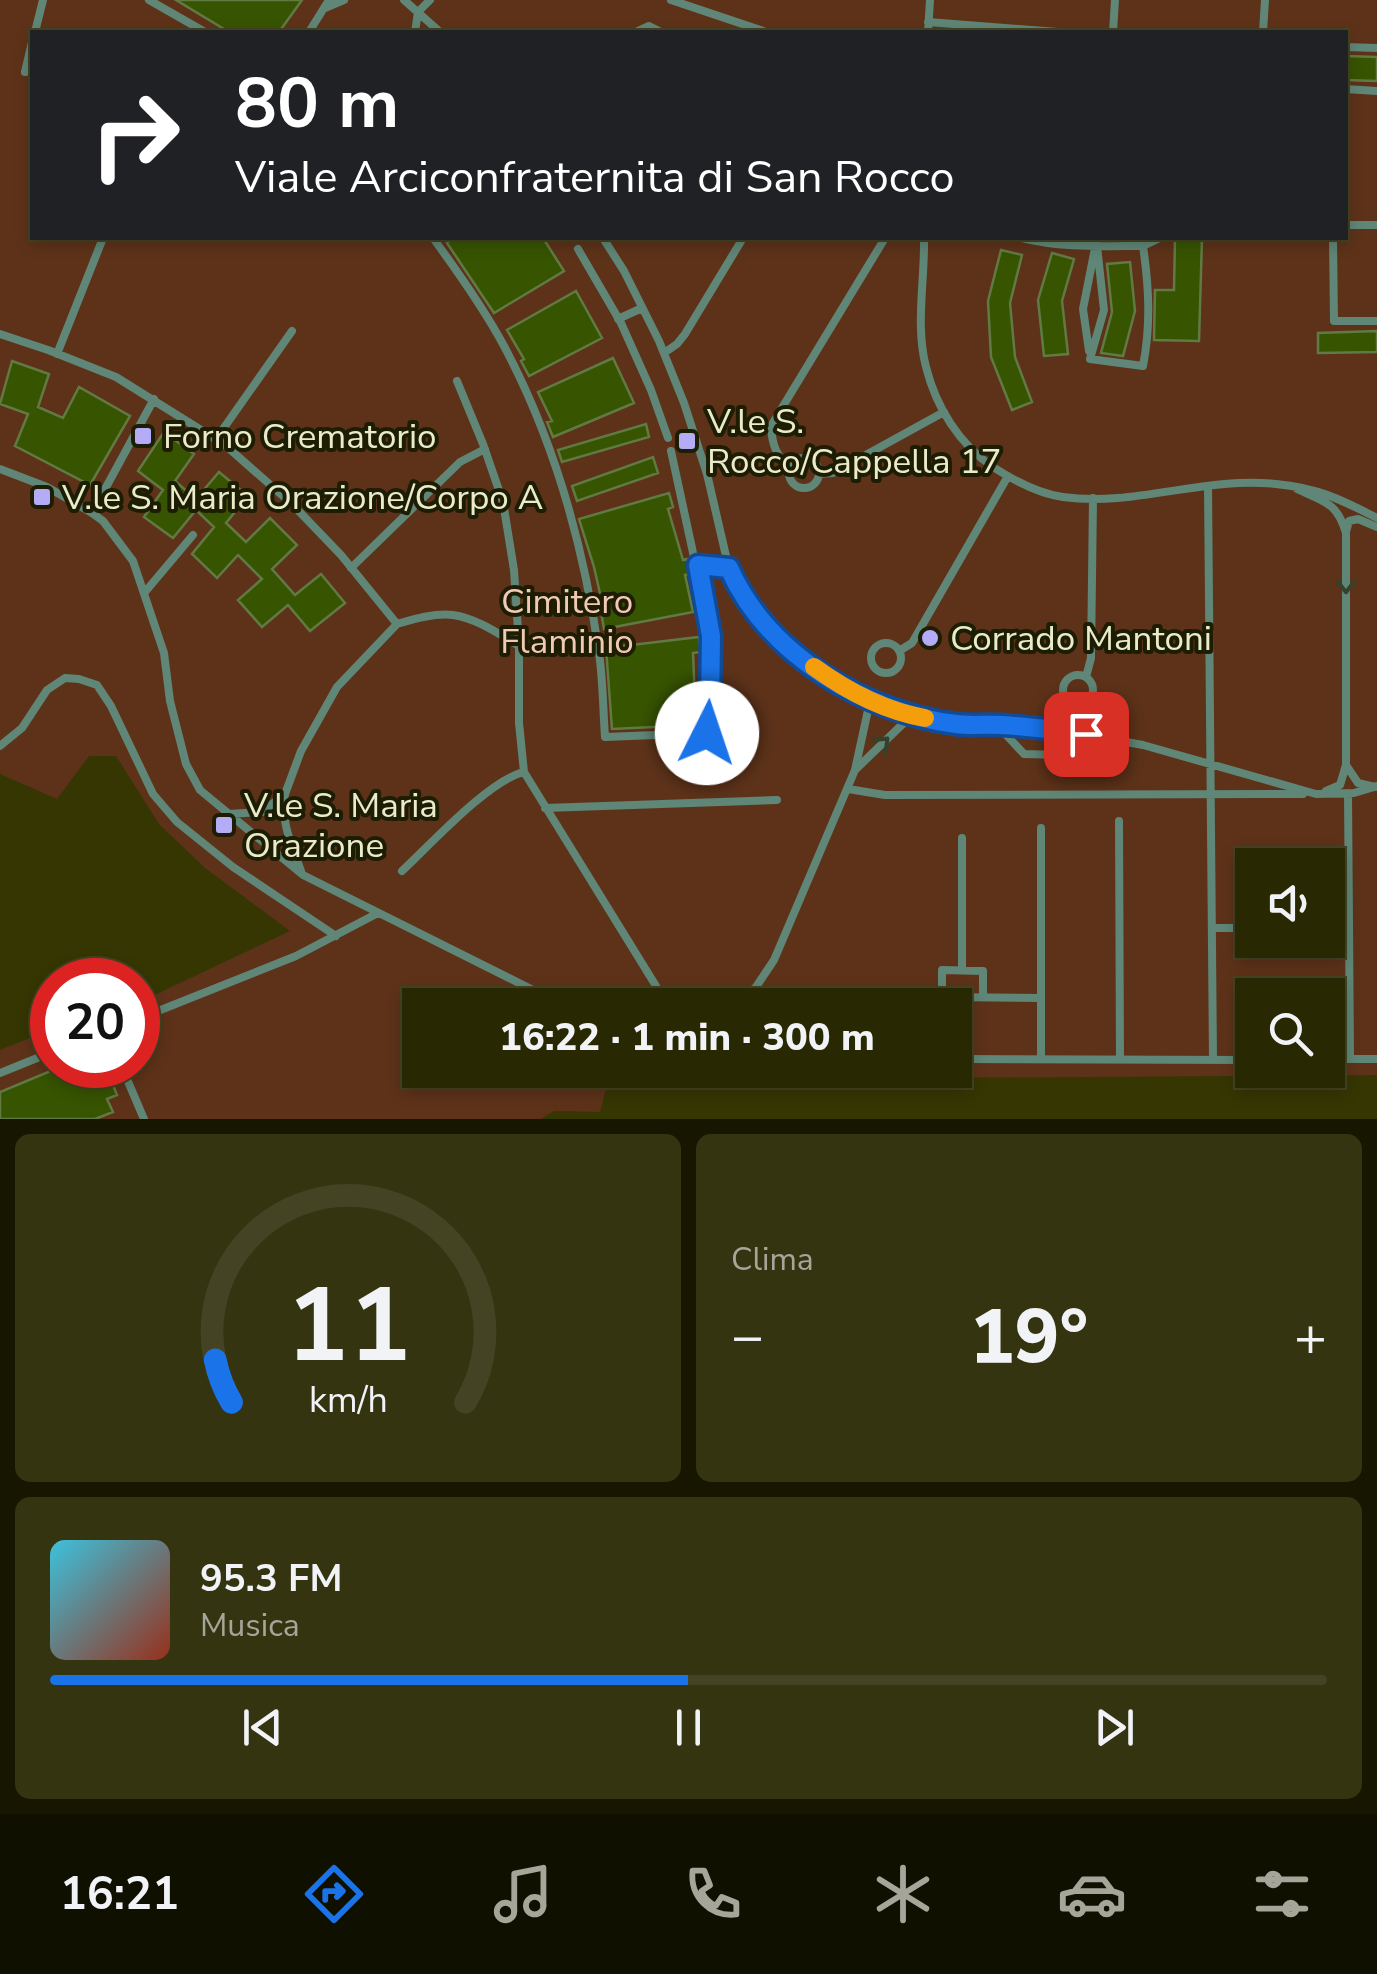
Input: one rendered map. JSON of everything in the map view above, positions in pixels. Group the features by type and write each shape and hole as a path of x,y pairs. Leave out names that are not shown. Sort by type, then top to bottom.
{"lane":[{"path":"36,30 43,0"},
{"path":"149,0 202,30"},
{"path":"309,30 327,4 344,0"},
{"path":"404,0 438,30"},
{"path":"415,30 418,12 430,0"},
{"path":"672,0 760,30"},
{"path":"930,0 928,28 993,30"},
{"path":"1114,30 1115,0"},
{"path":"1263,30 1265,0"},
{"path":"1348,47 1377,48"},
{"path":"25,72 30,51"},
{"path":"1348,90 1377,91"},
{"path":"1348,225 1377,225"},
{"path":"58,354 103,240"},
{"path":"434,240 504,346 557,474 575,534 599,655 605,736 707,733 711,636 671,452"},
{"path":"604,240 642,308 684,403 738,590 780,640 818,670 870,701 910,716 958,724 1048,728 1122,741 1316,794 1332,790 1340,784 1346,765 1346,532 1340,514 1328,504 1288,485"},
{"path":"664,353 685,334 742,240"},
{"path":"790,468 776,453 771,426 884,240"},
{"path":"924,240 921,339 934,393 959,437 973,453 1008,476 1061,498 1273,483 1317,489 1377,518"},
{"path":"1029,240 1143,246 1156,240"},
{"path":"1334,240 1334,321 1377,321"},
{"path":"1090,359 1104,310 1097,242"},
{"path":"1090,359 1083,309 1097,242"},
{"path":"1090,359 1143,366 1150,313 1143,246"},
{"path":"578,249 618,319 668,438"},
{"path":"618,319 642,308"},
{"path":"216,439 292,332"},
{"path":"0,334 116,377 216,439 292,504 352,568 396,624"},
{"path":"457,380 503,502 514,570 524,772 656,986"},
{"path":"92,513 154,399"},
{"path":"819,474 833,473 944,412"},
{"path":"352,568 460,462 485,450"},
{"path":"807,459 816,464 819,474 812,486 798,487 790,477 790,468 797,460 807,459"},
{"path":"0,469 47,487 92,513 103,521 133,561 164,653 170,701 186,764 200,790 302,875 530,988"},
{"path":"900,651 912,643 1008,476"},
{"path":"1208,486 1213,1060"},
{"path":"1086,678 1091,658 1093,498"},
{"path":"1346,532 1350,521 1358,519 1377,528"},
{"path":"145,592 193,534"},
{"path":"698,565 729,568"},
{"path":"302,875 288,837 282,807 284,794 302,750 337,687 396,624 424,616 453,615 491,629 518,646"},
{"path":"0,746 22,728 48,690 65,678 98,685 152,794 177,822 233,867 336,936"},
{"path":"755,988 774,960 848,789 870,701"},
{"path":"855,770 910,716"},
{"path":"997,725 1024,754 1093,756 1122,741"},
{"path":"1346,765 1358,783 1376,787"},
{"path":"402,871 477,802 512,775 524,772"},
{"path":"848,789 885,795 1212,795 1348,793 1376,787"},
{"path":"1348,793 1350,1059"},
{"path":"228,814 262,812 284,794"},
{"path":"545,808 778,800"},
{"path":"1119,821 1120,1059"},
{"path":"1041,828 1042,1059"},
{"path":"962,838 962,970"},
{"path":"160,1010 296,956 378,913"},
{"path":"1212,928 1235,928"},
{"path":"1345,929 1349,929"},
{"path":"983,997 983,971 942,970 942,996 983,997 1042,998"},
{"path":"972,1059 1235,1060"},
{"path":"1345,1059 1377,1059"},
{"path":"0,1073 30,1061"},
{"path":"130,1088 144,1119"}],"green space":[{"name":"Cimitero Flaminio","path":"0,0 1377,0 1377,1075 1345,1075 1345,978 1235,978 1235,1076 972,1078 972,988 402,988 402,1088 606,1088 600,1112 554,1111 541,1119 0,1119 0,1050 30,1038 30,1088 160,1088 160,992 290,931 205,868 159,824 116,756 89,756 57,799 0,774"}],"building":[{"path":"176,0 302,0 280,30 226,30"},
{"path":"1348,56 1377,57 1377,81 1348,80"},
{"path":"544,240 564,271 494,313 447,243"},
{"path":"1175,240 1202,240 1199,341 1154,340 1155,290 1174,290"},
{"path":"1001,250 1022,255 1010,303 1015,357 1032,402 1012,410 991,357 988,301"},
{"path":"1052,253 1074,259 1062,301 1068,354 1044,356 1038,300"},
{"path":"1130,262 1135,311 1123,356 1101,353 1112,312 1107,264"},
{"path":"576,291 602,338 529,376 507,330"},
{"path":"1377,331 1377,352 1318,353 1318,333"},
{"path":"613,358 634,403 553,437 547,422 552,421 538,392"},
{"path":"12,361 49,374 38,407 63,418 79,387 130,416 90,485 15,446 28,414 0,404"},
{"path":"646,424 649,437 562,462 558,450"},
{"path":"164,432 194,454 175,481 196,499 219,472 248,496 226,523 246,542 270,518 297,545 272,569 295,595 321,574 345,603 310,631 288,605 262,627 238,600 262,579 238,555 217,578 192,554 214,527 196,510 173,538 144,517 163,490 138,471"},
{"path":"653,457 658,473 577,501 572,486"},
{"path":"669,493 673,507 668,509 683,560 687,559 690,574 685,575 693,612 604,629 594,567 579,519"},
{"path":"699,637 701,652 693,653 696,725 612,729 606,648"},
{"path":"30,1080 30,1088 114,1088 117,1095 107,1099 113,1112 95,1119 0,1119 0,1092"}],"slow traffic":[{"path":"814,667 870,701 925,718"}],"place":[{"name":"Forno Crematorio","path":"143,436"},
{"name":"V.le S. Rocco/Cappella 17","path":"687,441"},
{"name":"V.le S. Maria Orazione/Corpo A","path":"42,497"},
{"name":"Corrado Mantoni","path":"930,638"},
{"name":"V.le S. Maria Orazione","path":"224,825"}],"route":[{"path":"707,733 711,636 698,565 729,568 738,590 780,640 818,670 870,701 910,716 958,724 1048,728 1086,734"}]}
